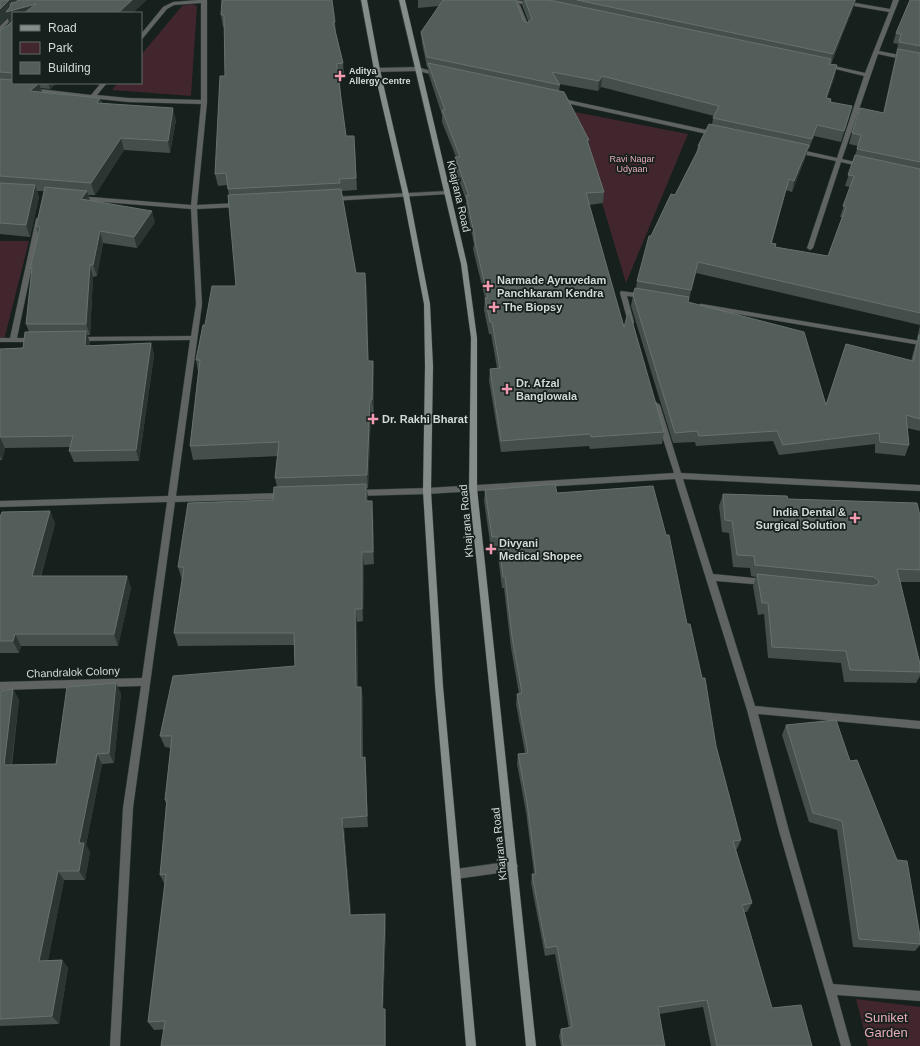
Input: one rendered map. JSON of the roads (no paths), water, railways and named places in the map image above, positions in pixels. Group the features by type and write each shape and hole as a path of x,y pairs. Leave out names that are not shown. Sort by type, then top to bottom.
{"main road":[{"path":"364,0 377,70 406,195 427,304 429,366 427,491 439,686 471,1046"},
{"name":"Khajrana Road","path":"402,0 464,264 474,338 473,488 531,1046"}],"street":[{"path":"115,1046 128,808 199,304 194,207 204,102 204,0 173,4 165,8 142,36"},
{"path":"516,0 540,6"},
{"path":"516,0 527,30"},
{"path":"831,0 891,11"},
{"path":"810,248 867,75 896,0"},
{"path":"0,29 12,16"},
{"path":"876,52 920,61"},
{"path":"820,65 867,75"},
{"path":"377,70 418,69 441,74"},
{"path":"93,96 103,84"},
{"path":"23,90 128,100 204,102"},
{"path":"550,98 721,135"},
{"path":"791,150 868,166"},
{"path":"327,200 447,193"},
{"path":"68,197 194,207 249,204"},
{"path":"13,340 41,210"},
{"path":"634,331 623,293 653,298"},
{"path":"692,304 920,343"},
{"path":"68,339 194,338"},
{"path":"0,340 45,340"},
{"path":"655,400 677,476 752,710 784,831 846,1046"},
{"path":"347,494 427,491 677,476 920,488"},
{"path":"0,504 291,496"},
{"path":"710,577 773,583"},
{"name":"Chandralok Colony","path":"0,686 146,682"},
{"path":"752,710 920,725"},
{"path":"456,874 513,866"},
{"path":"830,989 920,996"}],"place":[{"name":"Aditya Allergy Centre","path":"340,76"},
{"name":"Narmade Ayruvedam Panchkaram Kendra","path":"488,286"},
{"name":"The Biopsy","path":"494,307"},
{"name":"Dr. Afzal Banglowala","path":"507,389"},
{"name":"Dr. Rakhi Bharat","path":"373,419"},
{"name":"India Dental & Surgical Solution","path":"855,518"},
{"name":"Divyani Medical Shopee","path":"491,549"}],"park label":[{"name":"Ravi Nagar Udyaan","path":"632,164"},
{"name":"Suniket Garden","path":"886,1024"}]}
